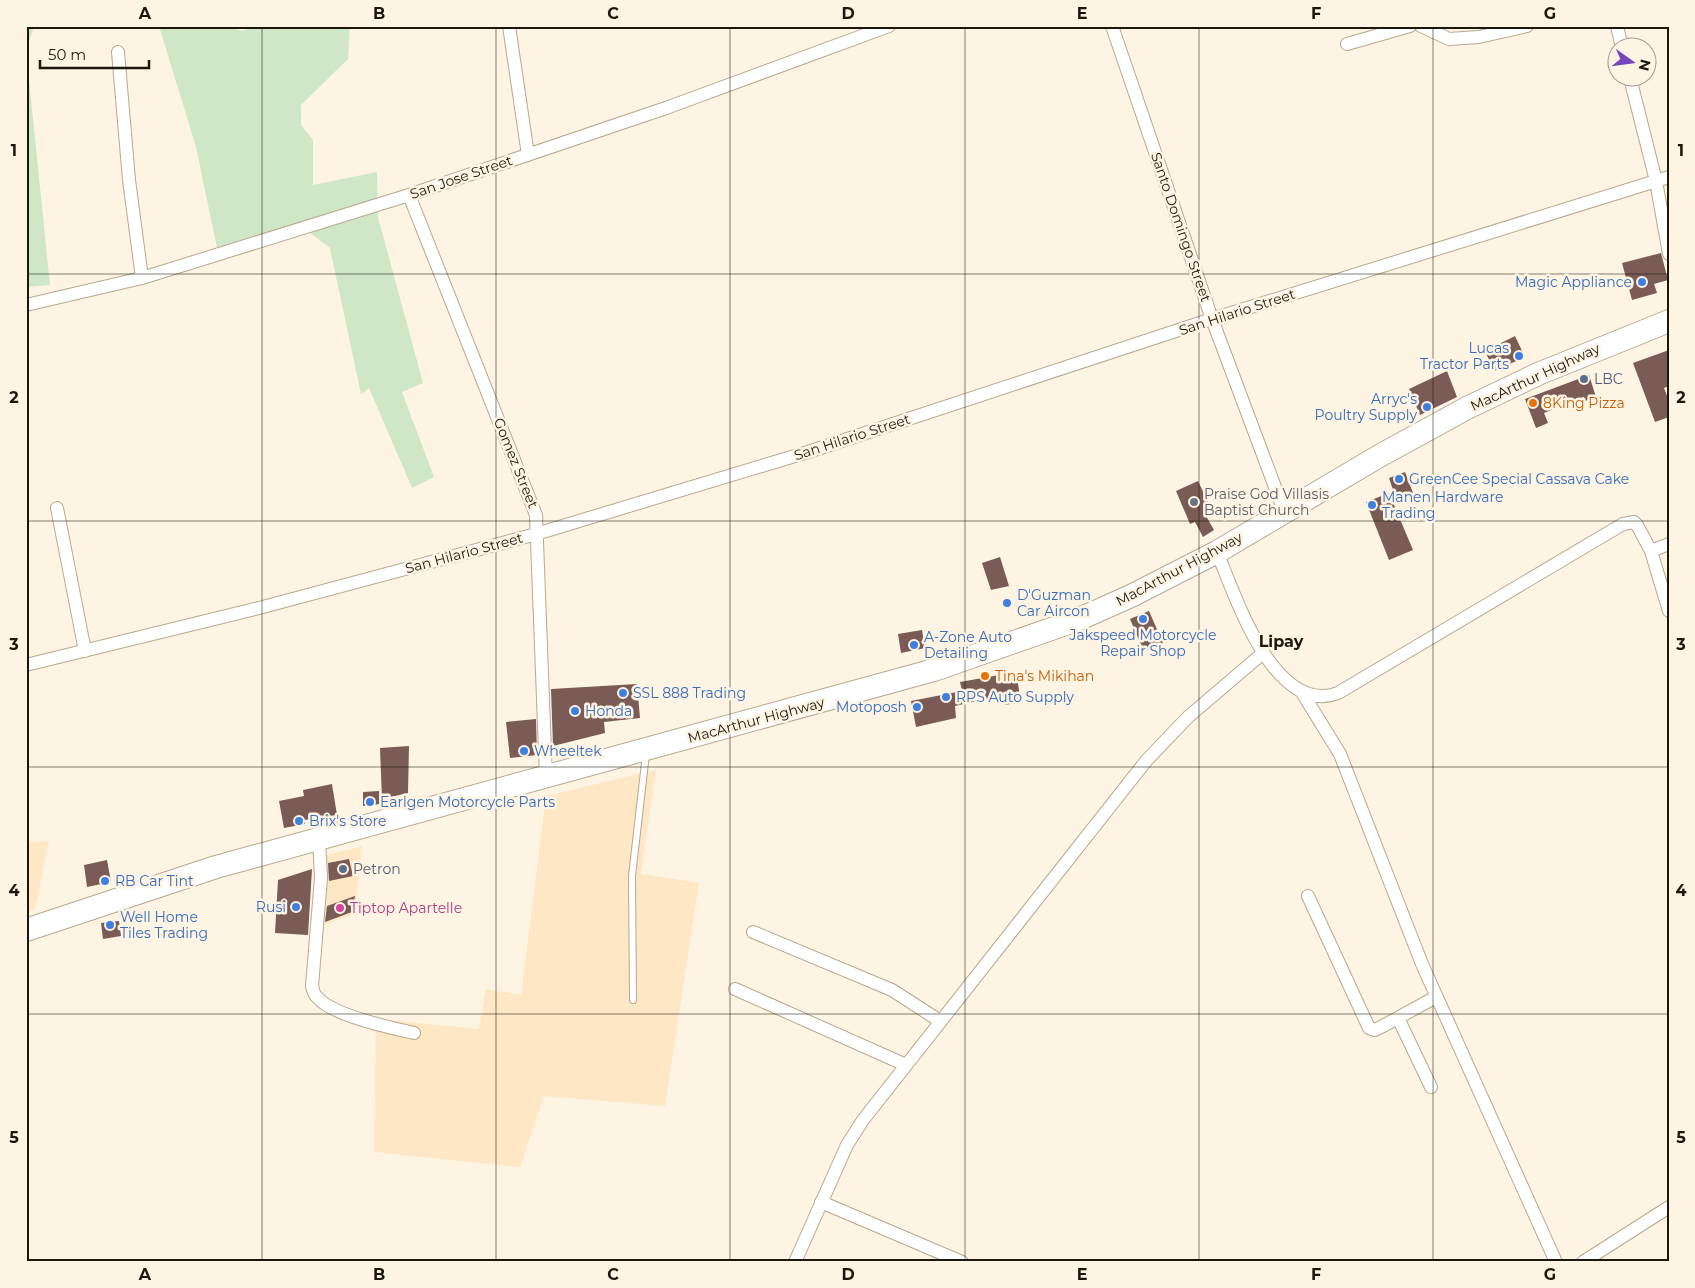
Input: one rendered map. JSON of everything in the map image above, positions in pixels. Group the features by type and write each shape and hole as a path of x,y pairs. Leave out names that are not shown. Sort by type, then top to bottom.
{"highway":[{"name":"MacArthur Highway","path":"26,930 216,867 865,690 1002,647 1086,616 1217,552 1284,511 1467,408 1564,363 1669,321"}],"street":[{"path":"508,26 528,154"},
{"name":"San Jose Street","path":"26,305 142,278 409,195 666,108 889,26"},
{"name":"Santo Domingo Street","path":"1112,26 1212,319 1284,511"},
{"path":"1347,44 1410,26"},
{"path":"1421,26 1449,39 1479,37 1527,26"},
{"path":"118,52 130,180 142,278"},
{"path":"1633,88 1656,181 1669,254"},
{"name":"San Hilario Street","path":"26,665 259,608 536,534 548,528 817,449 1212,319 1669,177"},
{"name":"Gomez Street","path":"409,195 536,515 546,778"},
{"path":"57,508 85,651"},
{"path":"1303,694 1327,698 1338,693 1623,524 1634,522 1637,524 1651,551 1669,611"},
{"path":"1651,551 1669,544"},
{"path":"1217,552 1246,622 1263,653 1277,670 1303,694 1340,754 1349,782 1436,996 1556,1262"},
{"path":"795,1262 847,1145 863,1120 1146,761 1188,717 1263,653"},
{"path":"319,839 321,878 312,986 317,998 334,1009 381,1026 414,1033"},
{"path":"1308,896 1367,1026 1375,1030 1436,996"},
{"path":"753,932 892,990 940,1021"},
{"path":"735,989 906,1065"},
{"path":"1398,1018 1431,1087"},
{"path":"821,1202 962,1262"},
{"path":"1583,1262 1669,1207"}],"lane":[{"path":"634,1000 632,876 646,750"}],"shaded area":[{"path":"656,770 641,874 699,883 665,1106 544,1096 520,1167 374,1152 376,1019 479,1029 486,989 521,995 546,796"},
{"path":"49,841 35,909 26,912 26,842"},
{"path":"362,846 355,914 321,926 323,856"}],"green space":[{"path":"26,26 34,26 26,51"},
{"path":"159,26 226,26 242,31 256,26 350,26 348,59 301,105 301,125 313,140 313,185 377,172 378,217 423,383 402,392 434,477 412,488 369,388 361,394 330,248 297,223 217,248 196,147"},
{"path":"26,51 50,285 26,287"}],"building":[{"path":"1661,253 1668,280 1654,284 1657,293 1632,300 1622,263"},
{"path":"1515,336 1525,357 1494,371 1485,351"},
{"path":"1669,350 1669,386 1664,388 1669,401 1669,417 1655,422 1633,363"},
{"path":"1447,371 1457,397 1420,415 1409,389"},
{"path":"1589,375 1596,397 1585,401 1584,397 1544,413 1548,423 1536,428 1525,399"},
{"path":"1405,472 1413,493 1396,499 1389,478"},
{"name":"Praise God Villasis Baptist Church","path":"1198,481 1213,513 1206,516 1214,530 1203,537 1195,522 1190,524 1176,491"},
{"path":"1389,493 1413,550 1389,560 1366,502"},
{"path":"1000,557 1009,586 991,590 982,563"},
{"path":"1149,611 1163,643 1144,652 1130,619"},
{"path":"922,630 925,648 901,653 898,634"},
{"path":"1016,672 1021,702 1005,705 1003,695 955,706 956,718 916,727 911,701 962,691 960,682"},
{"name":"Honda","path":"637,684 640,718 604,722 605,733 553,746 551,689"},
{"path":"536,719 537,755 510,758 506,722"},
{"path":"409,746 408,793 382,799 380,748"},
{"path":"332,784 337,815 304,820 305,824 284,828 279,801 304,796 303,790"},
{"path":"379,791 380,804 363,806 363,792"},
{"name":"Petron","path":"349,859 353,876 329,881 328,863"},
{"path":"107,860 111,882 87,887 84,865"},
{"name":"Rusi","path":"312,869 308,935 275,933 278,880"},
{"path":"355,896 352,912 325,922 327,906"},
{"path":"119,921 121,936 103,939 101,923"}],"place":[{"name":"Magic Appliance","path":"1642,282"},
{"name":"Lucas Tractor Parts","path":"1519,356"},
{"name":"LBC","path":"1584,379"},
{"name":"8King Pizza","path":"1533,403"},
{"name":"Arryc's Poultry Supply","path":"1427,407"},
{"name":"GreenCee Special Cassava Cake","path":"1399,479"},
{"name":"Praise God Villasis Baptist Church","path":"1194,502"},
{"name":"Manen Hardware Trading","path":"1372,505"},
{"name":"D'Guzman Car Aircon","path":"1007,603"},
{"name":"Jakspeed Motorcycle Repair Shop","path":"1143,619"},
{"name":"A-Zone Auto Detailing","path":"914,645"},
{"name":"Tina's Mikihan","path":"985,676"},
{"name":"SSL 888 Trading","path":"623,693"},
{"name":"RPS Auto Supply","path":"946,697"},
{"name":"Motoposh","path":"917,707"},
{"name":"Honda","path":"575,711"},
{"name":"Wheeltek","path":"524,751"},
{"name":"Earlgen Motorcycle Parts","path":"370,802"},
{"name":"Brix's Store","path":"299,821"},
{"name":"Petron","path":"343,869"},
{"name":"RB Car Tint","path":"105,881"},
{"name":"Rusi","path":"296,907"},
{"name":"Tiptop Apartelle","path":"340,908"},
{"name":"Well Home Tiles Trading","path":"110,925"}],"district":[{"name":"Lipay","path":"1281,641"}]}
